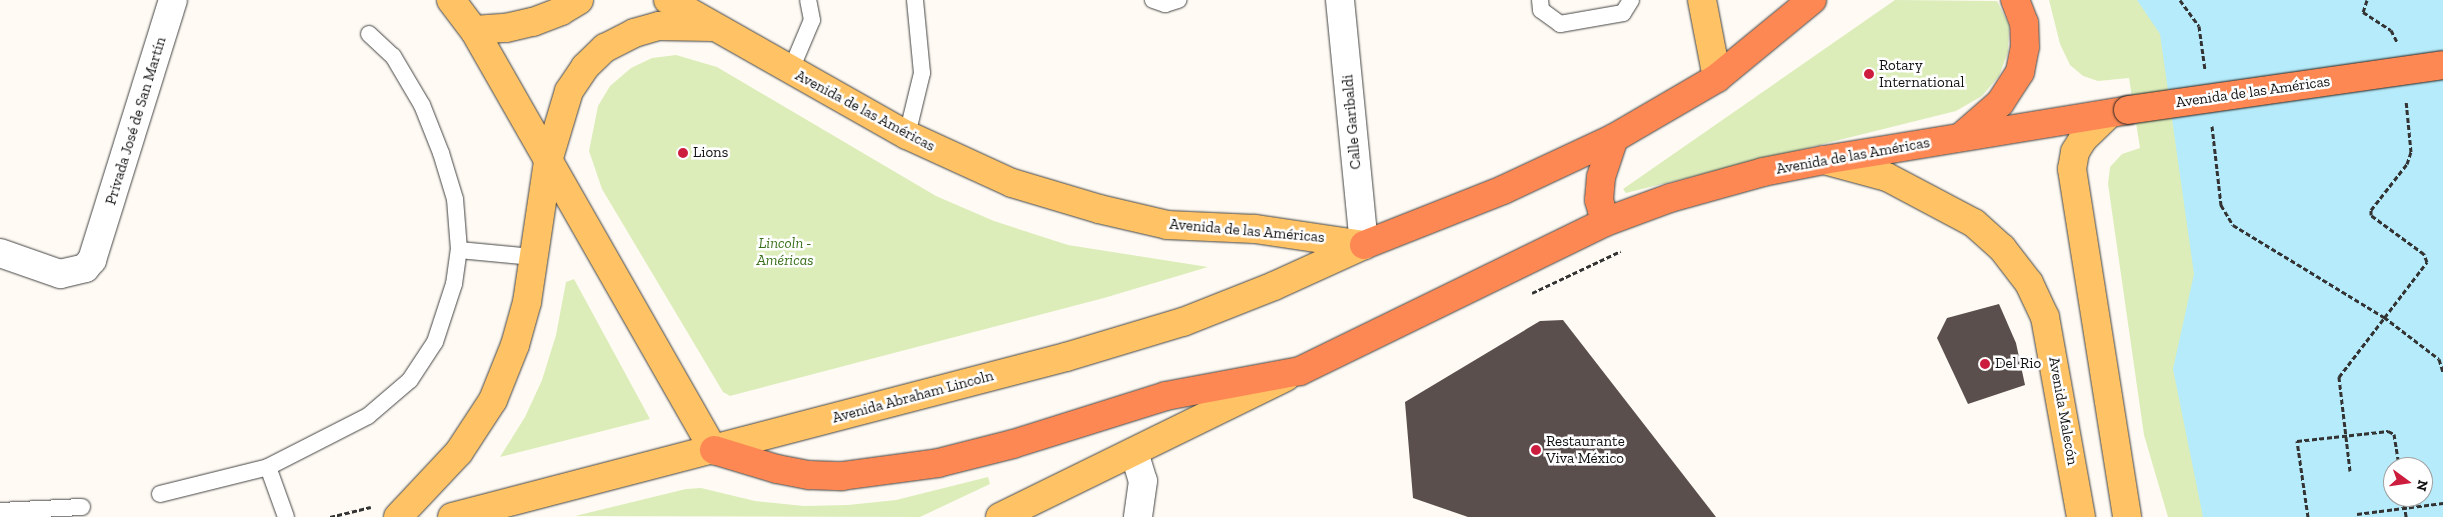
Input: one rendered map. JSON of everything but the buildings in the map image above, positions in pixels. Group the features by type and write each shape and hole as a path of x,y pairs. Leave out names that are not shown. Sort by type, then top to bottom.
{"highway":[{"name":"Avenida de las Américas","path":"1364,245 1503,190 1614,138 1717,78 1812,0"},
{"path":"1961,137 2000,103 2020,72 2025,47 2024,23 2015,0"},
{"name":"Avenida de las Américas","path":"714,450 776,469 809,474 842,476 905,469 1013,444 1166,396 1300,371 1605,222 1670,198 1763,172 1824,160 2118,112 2443,65"},
{"path":"1605,222 1599,200 1601,178 1614,138"}],"main road":[{"path":"451,0 474,30 714,450"},
{"path":"474,30 506,28 533,22 561,11 578,0"},
{"name":"Avenida de las Américas","path":"668,0 790,72 907,135 1012,183 1099,209 1167,225 1255,229 1364,245"},
{"path":"1702,0 1717,78"},
{"path":"398,517 459,452 493,400 522,319 548,161 569,91 585,67 605,48 634,33 659,26 715,27"},
{"path":"2118,112 2083,139 2076,152 2072,169 2127,517"},
{"name":"Avenida Malecón","path":"1824,160 1887,178 1974,223 2002,248 2029,283 2048,326 2081,517"},
{"name":"Avenida Abraham Lincoln","path":"452,517 499,512 714,450 1066,357 1182,322 1274,286 1364,245"},
{"path":"1000,517 1300,371"}],"street":[{"name":"Privada José de San Martín","path":"0,253 60,274 85,268 92,260 99,243 173,0"},
{"name":"Calle Garibaldi","path":"1340,0 1364,245"},
{"path":"1134,452 1143,481 1138,517"}],"lane":[{"path":"790,72 812,20 808,0"},
{"path":"907,135 922,73 915,0"},
{"path":"1153,0 1165,4 1178,0"},
{"path":"1540,0 1541,10 1560,24 1622,13 1631,0"},
{"path":"160,494 268,467 368,416 410,380 435,342 445,317 454,284 459,250 455,199 438,145 422,105 393,56 369,34"},
{"path":"459,250 533,257"},
{"path":"268,467 286,517"},
{"path":"0,510 82,507"}],"path":[{"path":"2180,0 2199,26 2205,73"},
{"path":"2367,0 2364,12 2391,30 2398,46"},
{"path":"2350,471 2344,436 2339,377 2427,262 2424,254 2371,215 2371,210 2407,164 2411,152 2404,90"},
{"path":"2211,120 2221,205 2233,225 2384,317 2439,360 2443,372"},
{"path":"2308,517 2297,441 2388,431 2394,434 2397,457"},
{"path":"2357,514 2443,503"},
{"path":"2405,509 2406,517"}],"green space":[{"path":"1895,0 1997,1 2009,25 2008,52 1999,76 1982,96 1956,111 1626,193 1623,189"},
{"path":"2049,0 2443,0 2443,517 2168,517 2144,435 2108,184 2110,167 2122,154 2140,148 2129,78 2098,81 2083,76 2070,65 2060,44"},
{"name":"Lincoln - Américas","path":"676,55 717,67 936,196 994,221 1068,245 1208,267 1104,298 730,396 723,392 602,189 589,151 598,106 610,86 631,68 652,58"},
{"path":"574,279 650,419 500,457 525,417 542,380 556,335 566,282"},
{"path":"988,477 990,484 920,517 575,516 686,489 701,488 755,501 804,506 848,505 896,500"}],"water":[{"path":"2137,0 2443,0 2443,517 2203,517 2173,369 2194,274 2160,34"}],"place":[{"name":"Rotary International","path":"1869,74"},
{"name":"Lions","path":"683,153"},
{"name":"Del Rio","path":"1985,364"},
{"name":"Restaurante Viva México","path":"1536,450"}]}
